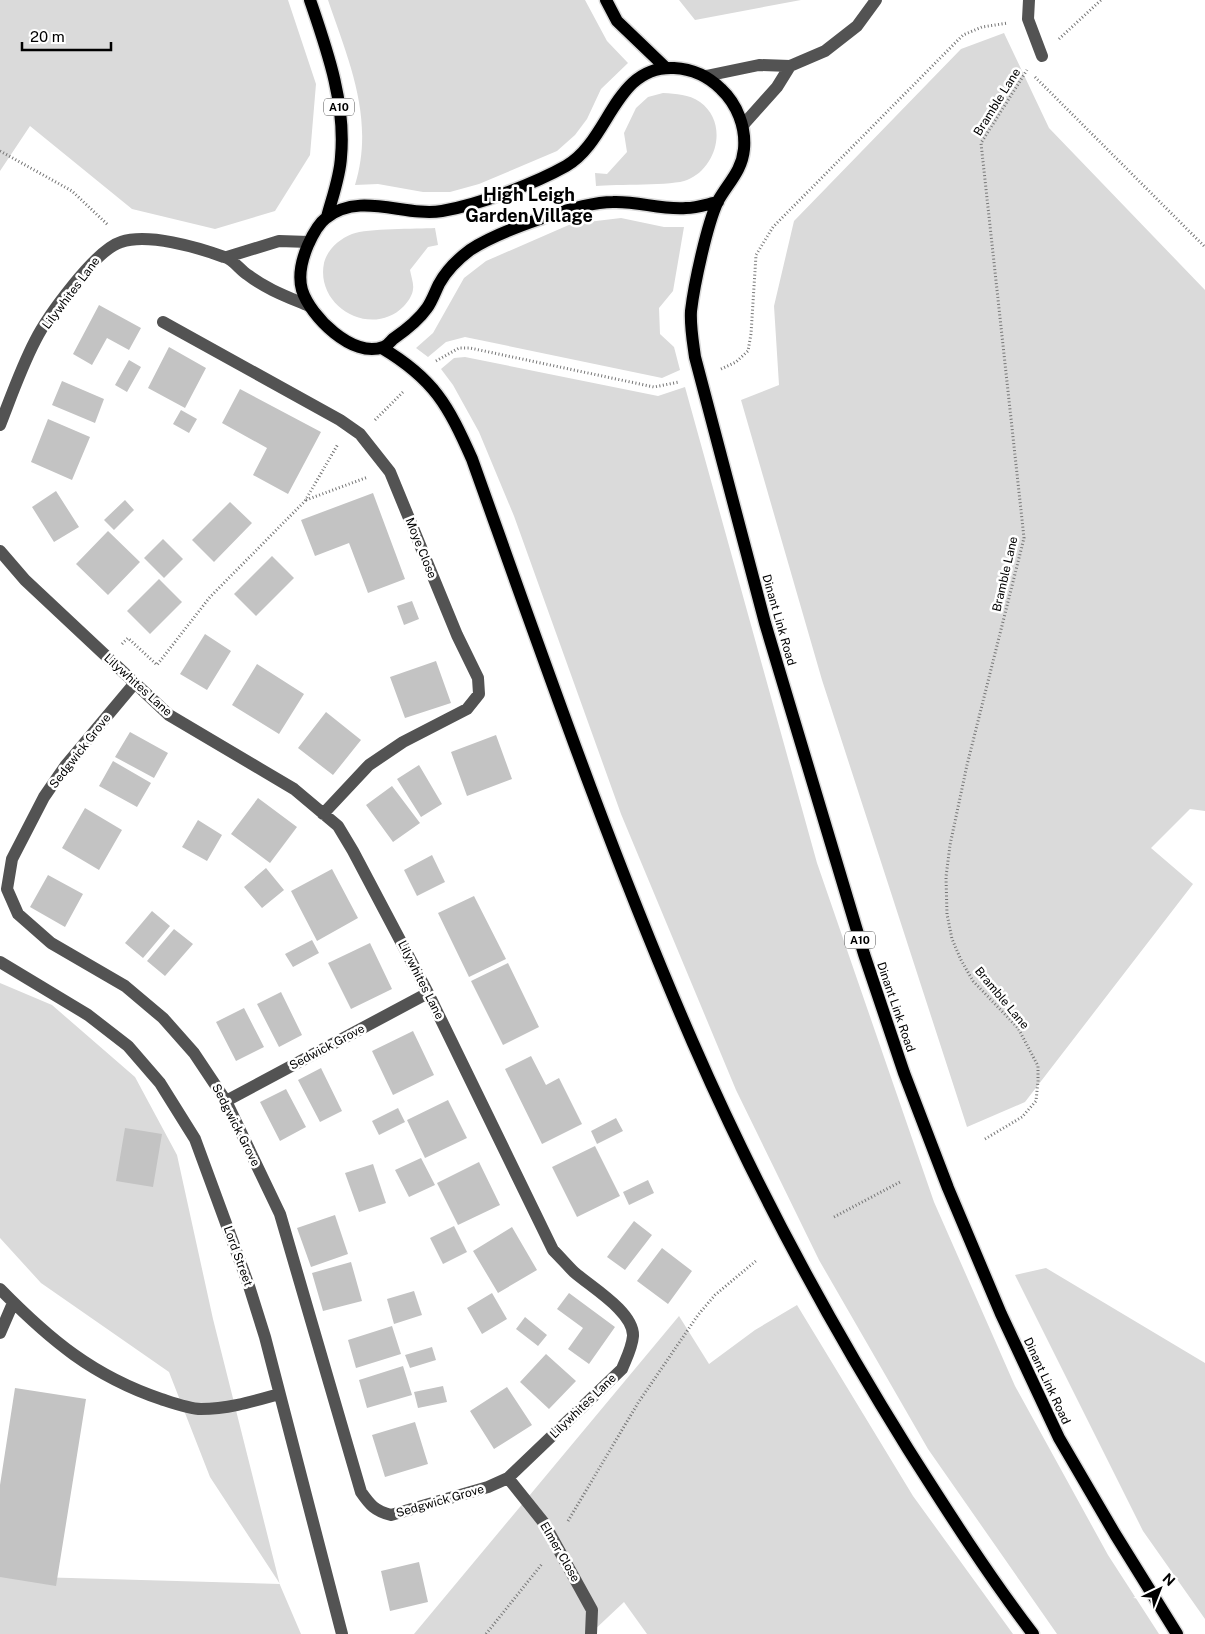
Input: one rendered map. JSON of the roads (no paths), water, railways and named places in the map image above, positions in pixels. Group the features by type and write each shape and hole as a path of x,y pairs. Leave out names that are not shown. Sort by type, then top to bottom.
{"main road":[{"name":"A10","path":"310,0 328,53 340,107 341,159 327,217"},
{"path":"606,0 617,20 666,68"},
{"path":"706,76 685,69 666,68 640,77 626,89 588,148 569,165 468,205 440,211 418,212 374,204 351,206 327,217 309,242 301,263 301,287 309,306 332,332 366,348 382,348 408,364 436,391 454,420 472,459 627,884 694,1044 748,1161 798,1260 869,1386 945,1508 1033,1634"},
{"name":"Dinant Link Road","path":"706,76 723,90 735,106 742,125 744,149 739,171 718,202 696,278 691,314 695,357 765,623 864,954 921,1117 1001,1314 1058,1438 1114,1534 1177,1634"},
{"path":"382,348 414,323 429,306 440,281 453,265 470,250 496,237 581,205 632,202 659,207 687,208 718,202"}],"street":[{"path":"706,76 759,65 790,66 824,50 857,26 876,0"},
{"path":"1029,0 1028,19 1042,56"},
{"path":"742,125 776,87 790,66"},
{"name":"Lilywhites Lane","path":"0,426 18,378 36,339 92,262 104,251 120,242 147,238 227,257 248,276 268,288 309,306"},
{"path":"227,257 246,249 279,241 309,242"},
{"name":"Moye Close","path":"163,322 340,420 360,434 390,472 449,616 478,678 478,694 467,709 402,742 369,765 323,814"},
{"name":"Lilywhites Lane","path":"0,551 25,580 134,684 170,715 294,789 338,826 354,852 428,993 553,1250 575,1273 622,1312 631,1325 633,1335 630,1352 622,1369 508,1478"},
{"name":"Sedgwick Grove","path":"134,684 66,766 44,798 12,859 7,889 18,914 51,943 125,986 163,1018 194,1053 226,1101 280,1214 361,1492 370,1505 377,1512 391,1515 488,1487 508,1478"},
{"name":"Lord Street","path":"0,962 112,1032 128,1046 160,1083 195,1139 249,1286 342,1634"},
{"name":"Sedwick Grove","path":"226,1101 428,993"},
{"path":"0,1289 13,1303 68,1351 97,1372 132,1389 200,1410 234,1406 279,1394"},
{"path":"0,1333 13,1303"},
{"name":"Elmer Close","path":"508,1478 544,1523 592,1610 591,1634"}],"district":[{"name":"High Leigh Garden Village","path":"529,204"}]}
